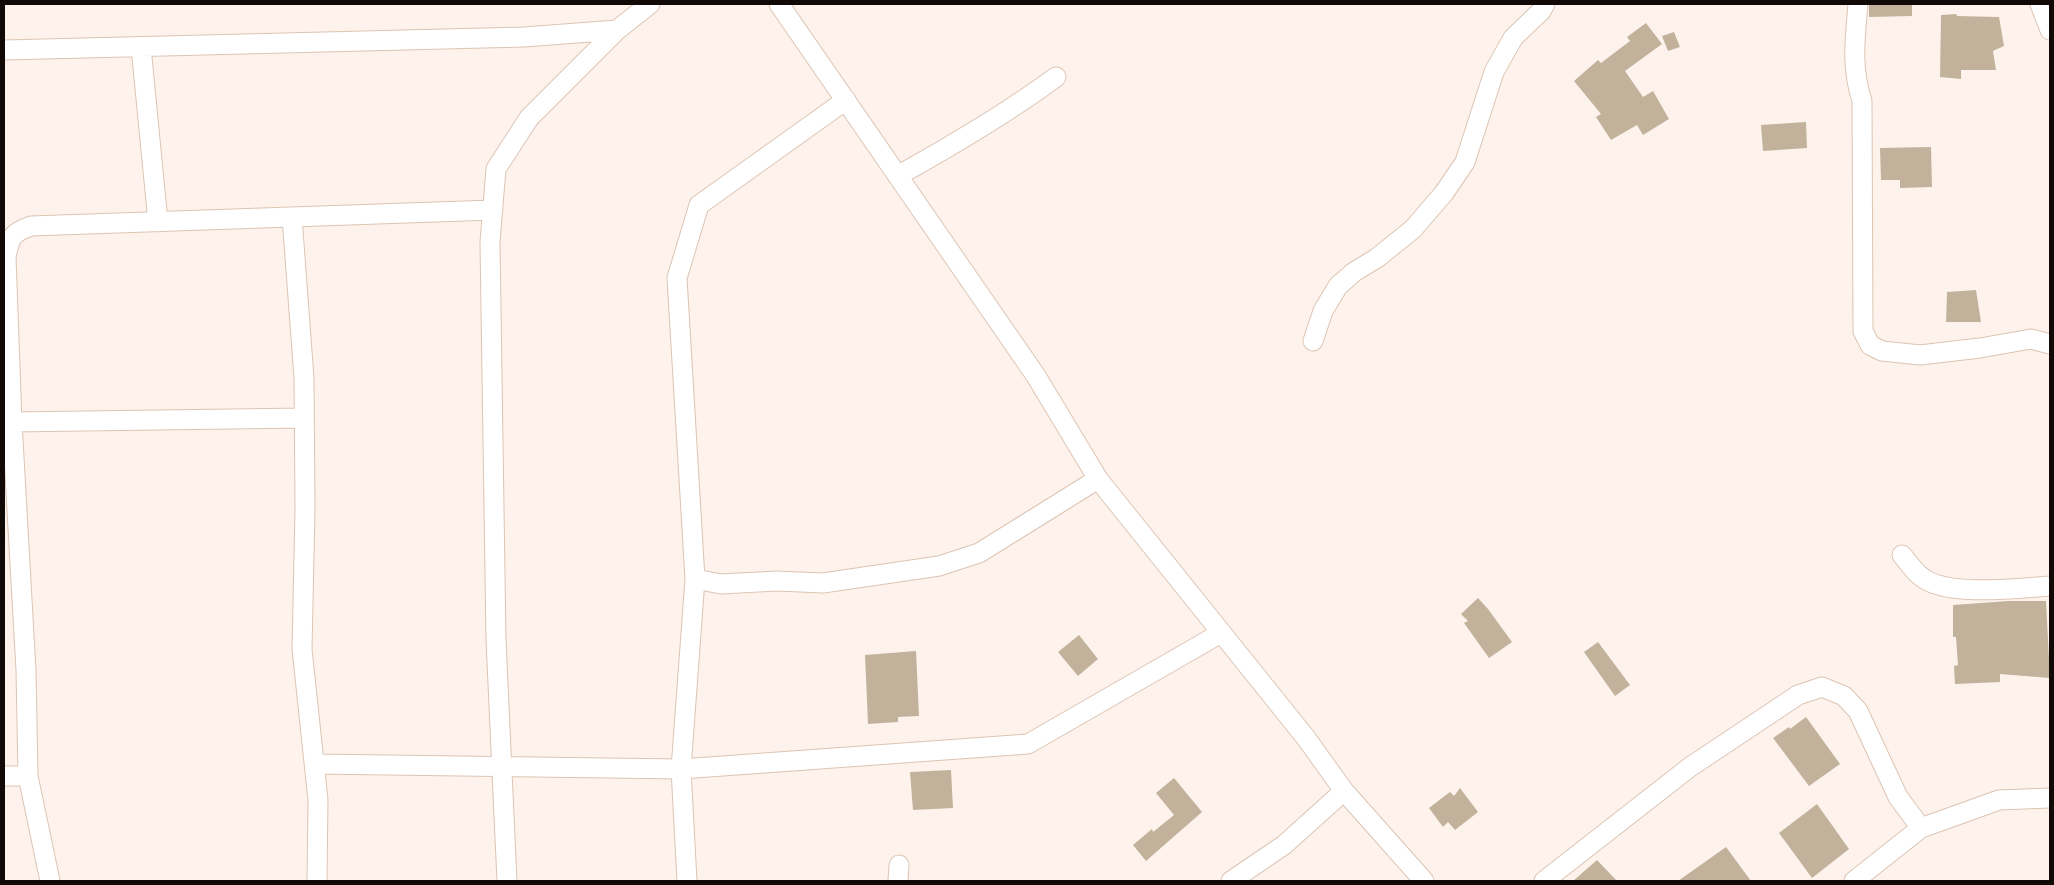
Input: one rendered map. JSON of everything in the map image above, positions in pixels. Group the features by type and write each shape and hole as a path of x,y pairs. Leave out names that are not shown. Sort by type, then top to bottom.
{"street":[{"path":"507,881 496,630 490,242 496,169 529,118 617,30 650,4"},
{"path":"780,4 1036,376 1098,479 1306,738 1344,791 1424,881"},
{"path":"1312,341 1323,311 1338,286 1413,229 1444,193 1465,162 1494,72 1513,38 1541,11 1545,4"},
{"path":"1858,4 1854,62 1857,85 1862,101 1863,331 1870,345 1882,351 1920,355 2031,340 2050,344"},
{"path":"2040,4 2050,30"},
{"path":"4,50 524,37 617,30"},
{"path":"141,47 158,222"},
{"path":"899,175 960,141 1023,101 1056,77"},
{"path":"687,881 680,769 695,578 677,278 699,205 846,100"},
{"path":"50,881 28,776 26,670 10,504 12,422 6,257 10,241 16,231 31,226 493,210"},
{"path":"292,217 304,378 302,649 318,800 317,881"},
{"path":"12,422 304,418"},
{"path":"695,578 721,584 777,581 823,583 939,566 979,553 1098,479"},
{"path":"1902,555 1923,579 1950,588 1981,590 2050,586"},
{"path":"314,764 680,769 1028,744 1221,633"},
{"path":"1544,881 1690,767 1798,695 1822,687 1844,696 1858,711 1898,797 1922,828"},
{"path":"4,776 28,776"},
{"path":"1231,881 1284,845 1344,791"},
{"path":"1854,881 1922,828 1999,800 2050,798"}],"building":[{"path":"1869,4 1912,4 1912,16 1869,17"},
{"path":"1956,14 1957,16 1999,17 2004,46 1993,51 1996,70 1961,70 1961,79 1940,77 1941,15"},
{"path":"1646,23 1662,44 1625,71 1643,97 1653,91 1669,119 1643,135 1637,125 1611,140 1596,117 1601,114 1574,81 1598,60 1601,63 1630,41 1627,37"},
{"path":"1674,32 1680,47 1668,51 1662,36"},
{"path":"1806,122 1807,148 1763,151 1761,125"},
{"path":"1931,147 1932,187 1900,188 1900,180 1881,180 1880,148"},
{"path":"1976,290 1981,322 1946,322 1947,292"},
{"path":"1478,598 1512,642 1489,658 1464,623 1468,621 1461,614"},
{"path":"2008,601 2046,601 2050,678 2000,674 2000,682 1955,684 1954,666 1958,665 1956,637 1953,637 1953,605"},
{"path":"1079,635 1098,659 1078,676 1058,652"},
{"path":"1598,642 1630,685 1615,696 1584,652"},
{"path":"916,651 919,716 898,717 898,722 868,724 865,655"},
{"path":"1806,717 1840,764 1809,786 1773,738 1789,727 1790,729"},
{"path":"951,770 953,808 913,810 910,772"},
{"path":"1174,778 1202,812 1146,861 1133,845 1152,829 1153,832 1174,815 1156,793"},
{"path":"1460,788 1478,812 1455,830 1448,822 1443,827 1429,808 1450,792 1454,796"},
{"path":"1817,804 1849,849 1812,878 1779,833"},
{"path":"1726,847 1751,881 1678,881"},
{"path":"1597,860 1617,881 1573,881"}]}
